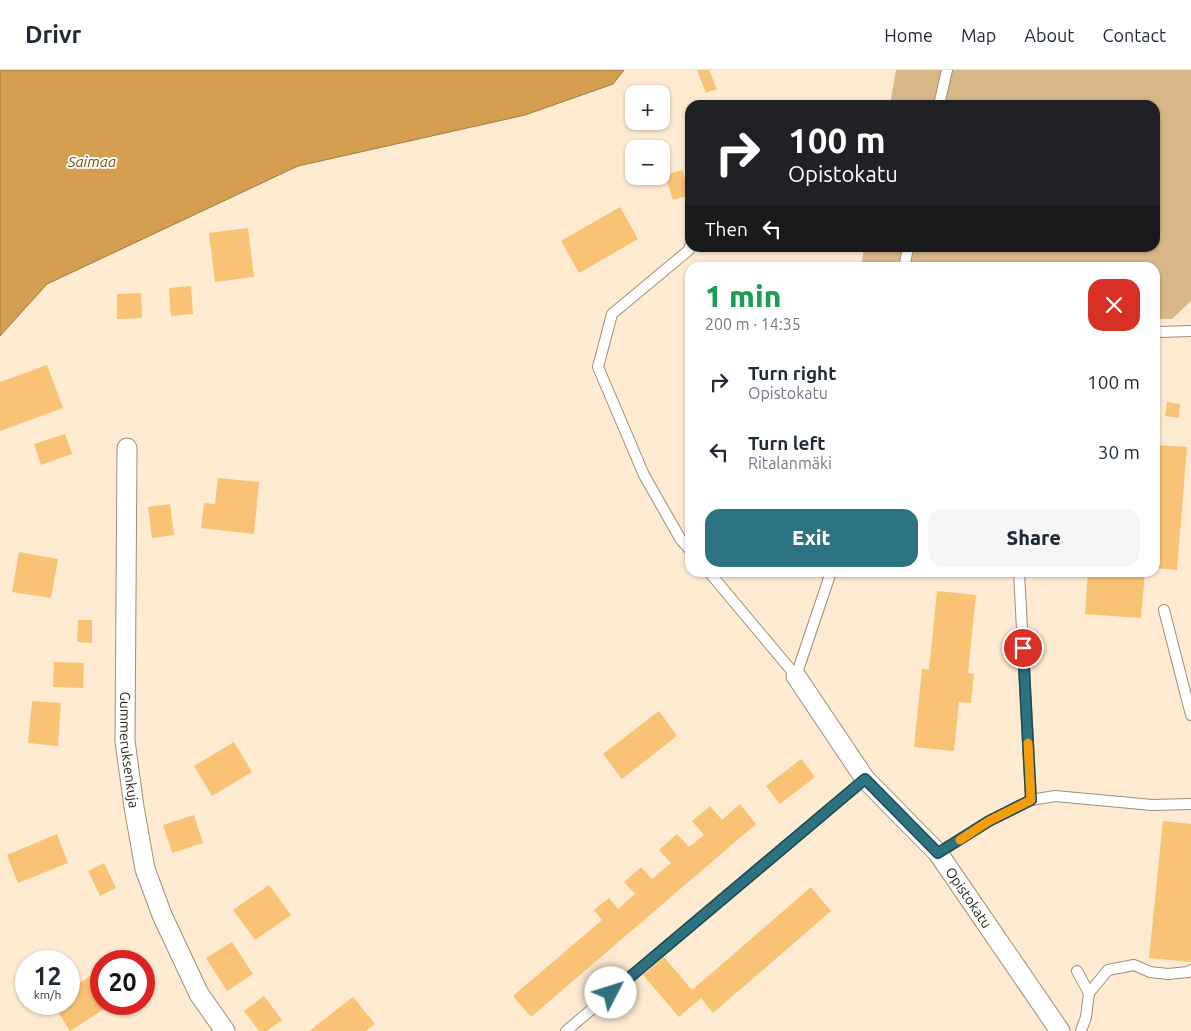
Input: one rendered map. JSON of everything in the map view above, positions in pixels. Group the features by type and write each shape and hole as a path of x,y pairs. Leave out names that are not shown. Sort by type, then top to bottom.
{"street":[{"name":"Gummeruksenkuja","path":"127,448 125,741 134,807 145,869 162,915 199,994 225,1031"},
{"name":"Opistokatu","path":"796,676 865,779 938,853 1060,1031"}],"lane":[{"path":"940,100 947,70"},
{"path":"685,544 644,475 598,367 612,314 687,252"},
{"path":"1160,332 1191,331"},
{"path":"713,577 796,676"},
{"path":"796,676 829,577"},
{"path":"1019,577 1031,800"},
{"path":"1164,610 1191,715"},
{"path":"566,1031 865,779"},
{"path":"938,853 989,821 1031,800 1055,796 1152,805 1191,804"},
{"path":"1081,1031 1086,1017 1089,993 1108,970 1134,965 1150,972 1168,974 1191,970"},
{"path":"1076,971 1089,993"}],"shaded area":[{"path":"896,70 1191,70 1191,301 1172,319 1160,319 1160,262 862,262 863,252 1160,252 1160,100 891,100"}],"water":[{"name":"Saimaa","path":"0,70 624,70 613,84 525,115 298,166 47,284 0,336"}],"building":[{"path":"697,70 709,70 717,89 706,93"},
{"path":"682,170 685,179 685,196 673,200 668,185 670,185 670,174"},
{"path":"620,207 638,239 579,273 561,241"},
{"path":"248,228 254,277 215,282 209,233"},
{"path":"191,286 193,314 171,316 169,288"},
{"path":"141,293 142,318 117,319 117,294"},
{"path":"47,365 63,408 0,431 0,382"},
{"path":"1167,402 1180,404 1179,418 1165,416"},
{"path":"65,434 72,454 41,465 34,444"},
{"path":"1160,445 1187,447 1177,570 1160,568"},
{"path":"218,478 259,482 254,534 201,528 204,503 215,504"},
{"path":"170,504 174,535 152,538 148,507"},
{"path":"19,552 58,559 51,598 12,592"},
{"path":"1088,577 1145,577 1141,618 1085,614"},
{"path":"937,591 976,595 968,673 974,674 971,703 959,702 954,751 914,747 922,669 929,670"},
{"path":"78,620 92,620 92,643 77,642"},
{"path":"54,662 84,663 83,688 53,687"},
{"path":"32,701 61,703 58,746 28,743"},
{"path":"659,711 677,736 622,779 603,754"},
{"path":"234,742 252,772 212,796 194,766"},
{"path":"801,759 815,777 780,804 766,786"},
{"path":"740,804 756,824 531,1017 513,996 602,920 594,910 609,898 618,909 635,894 624,882 641,867 652,879 671,863 659,850 677,834 689,847 704,835 692,821 710,806 722,820"},
{"path":"194,815 203,843 172,853 163,825"},
{"path":"1163,821 1191,824 1191,962 1149,958"},
{"path":"57,834 68,863 18,883 7,855"},
{"path":"104,863 116,888 100,896 88,871"},
{"path":"269,885 291,915 255,940 233,910"},
{"path":"811,887 831,911 713,1013 701,998 679,1017 643,975 664,957 692,990"},
{"path":"232,942 253,974 227,991 206,958"},
{"path":"90,976 90,1015 95,1015 70,1031 60,1015 80,1015 80,983"},
{"path":"264,996 282,1020 267,1031 259,1031 244,1011"},
{"path":"353,997 375,1024 366,1031 309,1031"}],"slow traffic":[{"path":"960,840 989,821 1031,800 1028,743"}],"route":[{"path":"611,993 865,779 938,853 989,821 1031,800 1023,648"}]}
